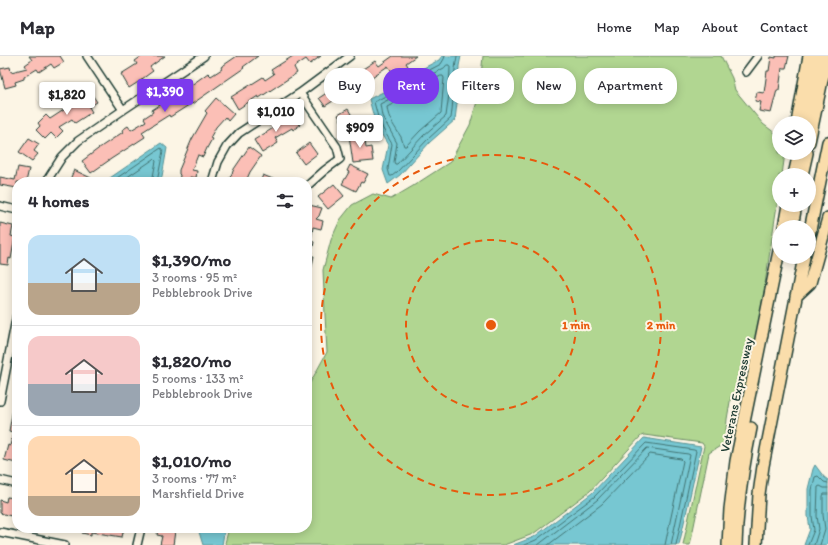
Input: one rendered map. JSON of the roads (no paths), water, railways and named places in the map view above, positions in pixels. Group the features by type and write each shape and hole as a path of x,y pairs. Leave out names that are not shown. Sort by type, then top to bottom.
{"highway":[{"path":"798,116 809,56"},
{"path":"806,116 819,56"},
{"path":"814,116 827,56"},
{"path":"812,220 828,142"},
{"path":"796,296 810,283 828,218"},
{"name":"Veterans Expressway","path":"728,545 730,509 736,461 777,264"},
{"path":"736,545 738,509 744,460 785,264"},
{"path":"756,545 759,494 763,466 803,264"}],"street":[{"path":"87,56 123,110"},
{"path":"49,177 62,157 78,141 204,56"},
{"path":"214,177 218,162 227,146 239,133 300,93 350,56"},
{"path":"746,72 758,56"},
{"path":"300,93 337,147 340,159 312,182"},
{"path":"0,206 12,209"},
{"path":"0,399 12,340"},
{"path":"0,480 12,483"},
{"path":"0,532 65,545"},
{"path":"137,545 140,533"}],"water":[{"path":"442,56 461,56 459,68 447,68 447,104 457,104 455,120 430,142 400,175 388,184 383,170 388,145 379,130 370,104 375,104 375,96 383,92 383,104 439,104 439,68 424,68 439,60"},
{"path":"161,143 167,148 162,177 111,177"},
{"path":"644,438 701,447 679,545 513,545 534,537 592,493"},
{"path":"815,465 828,480 828,543 826,545 804,545 810,529 808,516 808,489"},
{"path":"199,533 224,533 222,545 203,545"}]}
